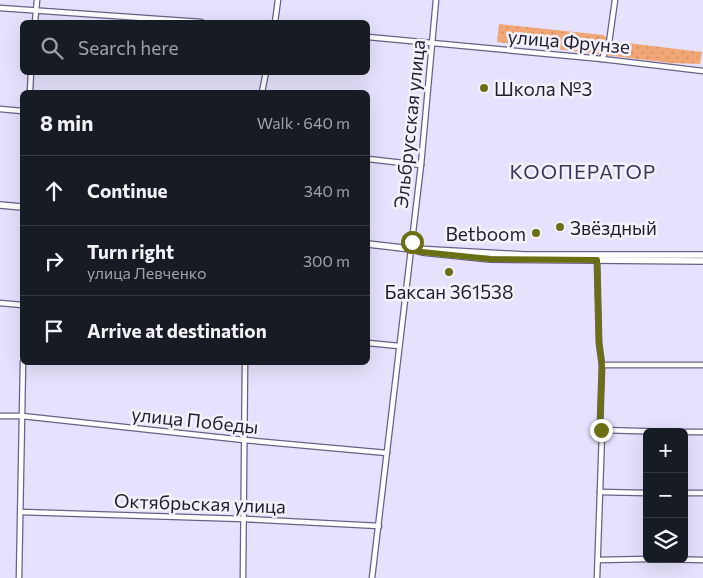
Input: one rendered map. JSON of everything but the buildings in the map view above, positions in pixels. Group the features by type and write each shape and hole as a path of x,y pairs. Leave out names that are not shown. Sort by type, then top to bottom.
{"street":[{"path":"35,20 37,0"},
{"path":"274,20 278,0"},
{"name":"Эльбрусская улица","path":"372,578 421,165 436,0"},
{"path":"602,58 609,43 615,0"},
{"path":"0,8 171,20"},
{"name":"улица Фрунзе","path":"370,37 602,58 703,71"},
{"path":"30,90 32,75"},
{"path":"262,90 265,75"},
{"path":"0,109 20,111"},
{"path":"370,158 421,165"},
{"path":"0,205 20,207"},
{"path":"370,244 490,259 703,261"},
{"path":"410,249 422,248 524,255 703,255"},
{"path":"597,260 599,343 602,365 597,578"},
{"path":"0,303 20,304"},
{"path":"370,343 399,346"},
{"path":"19,578 23,365"},
{"path":"243,578 245,365"},
{"path":"602,365 703,365"},
{"name":"улица Победы","path":"0,416 22,416 387,454"},
{"path":"601,430 643,431"},
{"path":"688,432 703,432"},
{"path":"600,492 643,493"},
{"path":"688,493 703,493"},
{"name":"Октябрьская улица","path":"21,512 244,519 379,526"},
{"path":"598,560 643,559"},
{"path":"688,560 703,560"}],"shaded area":[{"path":"499,24 603,35 611,41 702,52 700,64 671,63 497,42"}],"place":[{"name":"Школа №3","path":"484,88"},
{"name":"Звёздный","path":"560,227"},
{"name":"Betboom","path":"536,233"},
{"name":"Баксан 361538","path":"449,272"}],"district":[{"name":"КООПЕРАТОР","path":"583,171"}],"route":[{"path":"412,242 410,249 422,252 490,259 597,260 599,343 602,365 601,430"}]}
